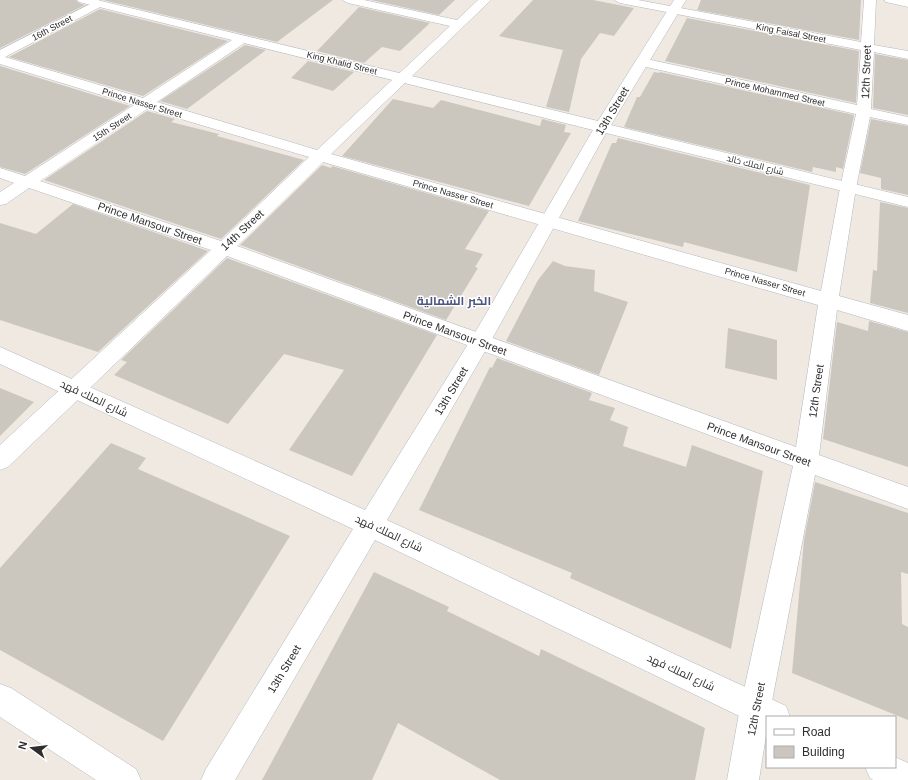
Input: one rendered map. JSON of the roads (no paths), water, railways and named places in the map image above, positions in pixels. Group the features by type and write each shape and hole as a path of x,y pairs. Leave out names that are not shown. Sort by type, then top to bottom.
{"street":[{"name":"King Khalid Street","path":"83,0 101,2 242,39 602,127"},
{"path":"348,0 459,24"},
{"name":"14th Street","path":"0,460 76,390 223,248 485,0"},
{"name":"King Faisal Street","path":"620,0 677,5 908,55"},
{"name":"12th Street","path":"743,780 765,712 806,460 829,300 848,188 864,112 870,0"},
{"path":"890,0 908,3"},
{"name":"16th Street","path":"0,55 101,2"},
{"name":"13th Street","path":"217,780 480,342 602,127 677,5"},
{"name":"15th Street","path":"0,200 242,39"},
{"name":"Prince Nasser Street","path":"0,60 321,156 908,323"},
{"name":"Prince Mohammed Street","path":"642,62 908,121"},
{"name":"شارع الملك خالد","path":"602,127 908,202"},
{"name":"Prince Mansour Street","path":"0,173 223,248 908,498"},
{"name":"شارع الملك فهد","path":"0,355 371,525 765,712"},
{"path":"0,699 125,780"},
{"path":"883,768 908,780"}],"district":[{"name":"الخبر الشمالية","path":"454,301"}]}
